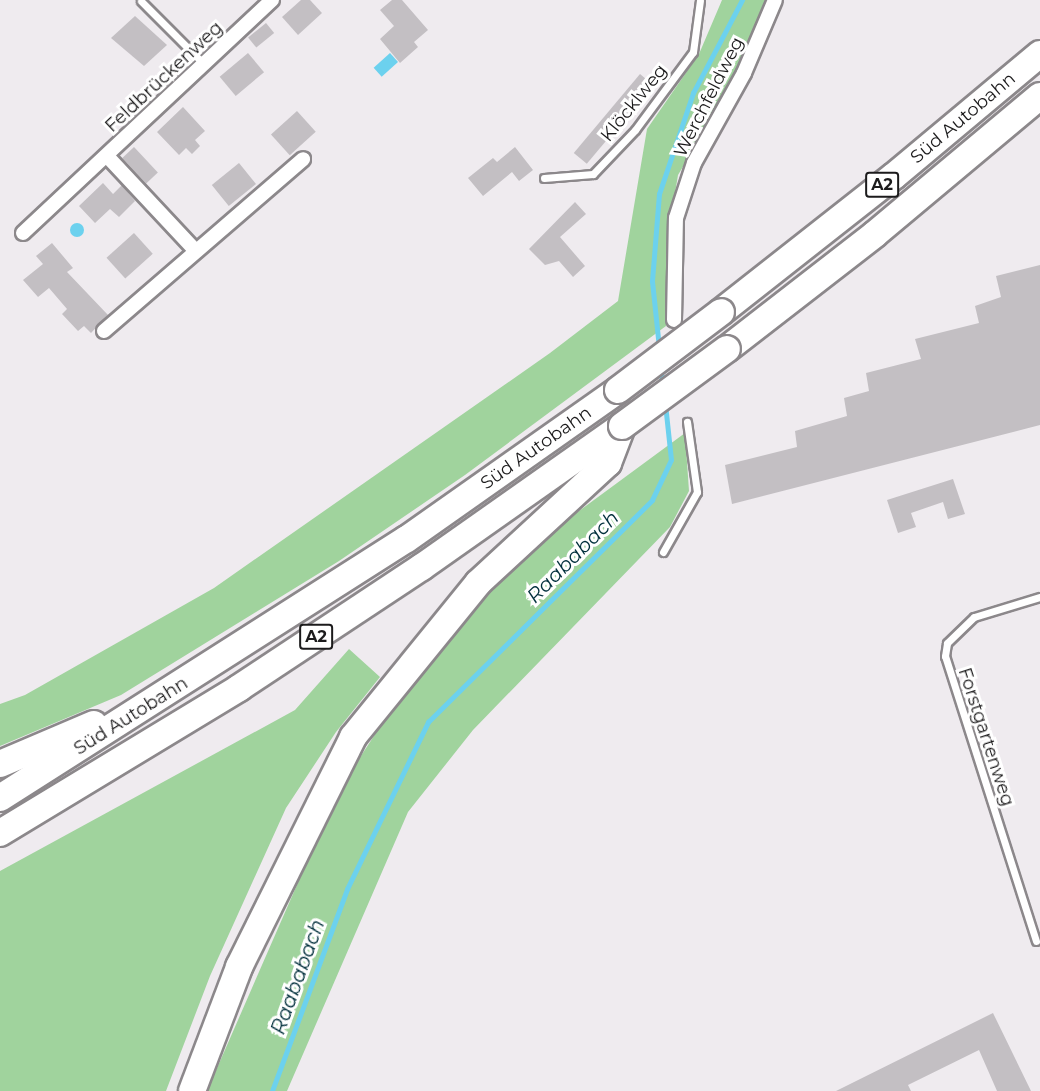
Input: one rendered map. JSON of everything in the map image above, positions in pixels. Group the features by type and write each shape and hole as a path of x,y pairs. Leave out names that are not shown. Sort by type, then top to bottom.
{"highway":[{"name":"Süd Autobahn","path":"0,798 407,538 618,390 721,312 1040,54"},
{"name":"Süd Autobahn","path":"0,833 238,688 422,567 622,426 727,349 875,234 1040,96"},
{"path":"192,1091 239,967 353,736 478,583 608,464 622,426"},
{"path":"0,764 154,701"}],"street":[{"name":"Feldbrückenweg","path":"23,233 272,0"},
{"name":"Werchfeldweg","path":"674,320 676,218 694,163 744,73 775,0"},
{"name":"Feldbrückenweg","path":"107,156 196,251"},
{"path":"104,331 303,159"}],"lane":[{"name":"Klöcklweg","path":"544,178 593,174 635,130 693,52 700,0"},
{"path":"141,1 204,64"},
{"path":"663,552 696,492 687,422"},
{"name":"Forstgartenweg","path":"1036,941 945,656 947,643 974,617 1040,597"}],"green space":[{"path":"722,0 768,0 736,78 678,175 667,241 666,326 465,475 339,561 121,695 0,746 0,704 25,695 214,588 550,353 618,301 647,129 699,54"},
{"path":"685,433 689,491 670,527 473,730 408,812 287,1091 207,1091 338,791 387,716 507,569 560,525"},
{"path":"349,649 380,677 336,732 286,808 210,976 166,1091 0,1091 0,871 295,710"}],"water":[{"path":"390,53 398,62 382,77 374,68"},
{"path":"74,223 80,223 84,230 80,237 74,237 70,233 70,227"}],"building":[{"path":"301,0 310,0 322,13 298,35 282,17"},
{"path":"392,0 402,0 428,30 414,42 418,47 400,63 380,39 394,26 380,10"},
{"path":"135,16 167,45 144,66 111,38"},
{"path":"266,23 274,33 256,48 248,37"},
{"path":"248,53 264,72 236,96 220,77"},
{"path":"640,74 653,85 587,164 574,153"},
{"path":"183,107 205,131 195,140 200,146 192,154 186,148 179,155 157,132"},
{"path":"297,111 316,132 290,155 271,134"},
{"path":"134,147 158,173 146,184 122,158"},
{"path":"515,147 533,170 519,181 512,172 483,196 468,178 493,158 497,162"},
{"path":"239,163 256,184 229,206 212,185"},
{"path":"103,183 113,194 122,185 135,201 119,217 110,209 95,223 79,206"},
{"path":"575,202 586,214 560,237 585,266 573,277 559,261 545,265 529,249"},
{"path":"134,233 153,254 125,279 107,258"},
{"path":"52,243 73,268 67,272 108,315 91,333 84,326 78,331 62,314 67,309 49,288 38,297 23,280 43,264 36,256"},
{"path":"1040,265 1040,425 732,504 725,465 797,447 795,431 847,416 844,398 869,391 866,373 921,359 915,339 979,323 975,306 1001,297 996,276"},
{"path":"953,479 965,514 948,519 943,502 911,513 916,527 898,533 887,500"},
{"path":"993,1013 1031,1091 997,1091 979,1050 908,1085 911,1091 836,1091"}],"waterway":[{"name":"Raababach","path":"659,348 652,281 659,194 693,93 742,0"},
{"name":"Raababach","path":"661,368 663,387"},
{"name":"Raababach","path":"272,1091 347,889 428,722 652,500 671,460 665,404"}]}
